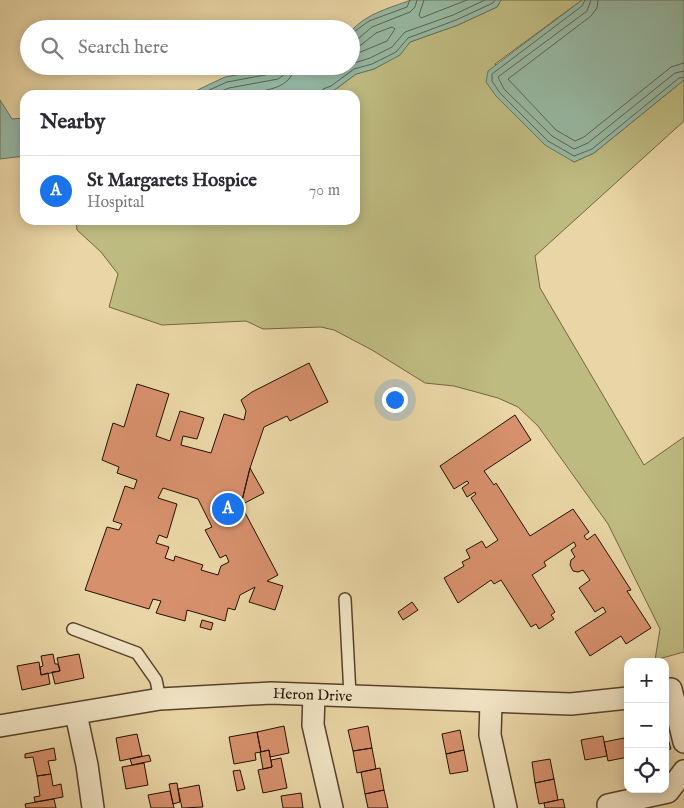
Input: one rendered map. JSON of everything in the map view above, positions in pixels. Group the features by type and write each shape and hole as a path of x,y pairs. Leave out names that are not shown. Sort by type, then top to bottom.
{"street":[{"path":"673,689 684,742"},
{"name":"Heron Drive","path":"0,726 160,699 271,693 570,704 624,698"},
{"path":"314,695 313,725 332,808"},
{"path":"491,702 490,736 506,808"},
{"path":"76,714 88,765 93,808"},
{"path":"608,805 668,792 684,771"}],"lane":[{"path":"345,599 350,695"},
{"path":"72,629 137,652 156,680 160,699"}],"shaded area":[{"path":"501,0 582,0 495,64 574,162 594,153 684,80 684,121 535,256 540,288 644,465 684,437 684,652 655,658 660,629 608,524 538,426 518,407 498,398 454,386 425,383 372,350 334,330 321,327 263,329 246,321 162,325 109,307 118,274 101,252 77,230 76,225 360,225 360,90 334,90 355,75 360,75 360,73 374,69 399,55 410,42 458,25 497,7"}],"water":[{"path":"411,0 501,0 497,7 458,25 410,42 400,55 374,69 360,73 360,23 371,15"},
{"path":"582,0 684,0 684,80 594,153 574,162 545,145 496,96 486,82 488,71"},
{"path":"236,75 355,75 334,90 198,90 225,77"},
{"path":"0,100 12,119 20,118 20,157 0,159"}],"building":[{"path":"309,363 328,402 290,421 287,416 264,427 250,468 241,505 278,575 267,581 283,586 275,610 249,602 255,587 240,595 235,610 228,608 225,621 187,610 185,621 156,613 161,601 153,599 149,609 85,590 107,527 119,530 122,524 113,521 125,486 134,489 137,480 117,473 119,467 102,460 113,423 124,427 137,384 169,394 156,436 170,441 180,411 204,418 197,439 183,436 181,445 211,453 224,414 244,420 246,411 241,400 252,392","holes":["163,488 198,499 212,527 205,530 220,558 226,555 229,562 221,566 218,575 201,570 203,565 175,556 174,561 165,558 169,547 156,543 159,535 167,538 177,504 158,498"]},
{"path":"515,415 531,440 484,471 494,485 496,483 530,536 573,509 589,532 584,536 587,540 595,534 631,590 627,591 651,628 626,644 621,636 590,656 575,632 606,612 603,607 595,612 579,588 590,580 583,570 573,571 570,565 571,560 575,557 571,550 576,546 574,542 544,562 546,566 532,575 555,612 551,615 554,619 539,629 536,624 531,627 501,580 494,584 491,580 458,603 444,578 464,566 462,562 470,558 466,550 482,541 486,548 498,540 471,498 476,494 475,492 467,497 462,488 469,483 467,481 454,489 440,466"},
{"path":"250,468 264,493 241,505 245,488"},
{"path":"412,602 418,610 403,620 398,612"},
{"path":"202,620 213,623 211,630 200,627"},
{"path":"53,654 55,664 58,664 60,671 41,675 40,667 43,666 41,656"},
{"path":"79,654 84,678 55,684 52,672 60,671 57,658"},
{"path":"39,662 41,675 48,673 50,684 22,690 17,666"},
{"path":"284,726 289,753 270,757 269,750 261,752 257,732"},
{"path":"368,726 372,748 353,751 348,730"},
{"path":"460,730 464,750 446,754 442,734"},
{"path":"257,732 261,752 255,753 256,760 234,764 229,737"},
{"path":"137,734 142,756 120,761 116,738"},
{"path":"603,736 607,756 585,760 581,740"},
{"path":"624,738 624,758 608,761 604,742"},
{"path":"54,748 56,760 48,761 51,774 37,776 33,757 25,758 25,754"},
{"path":"372,748 376,769 357,773 353,751"},
{"path":"269,750 272,767 263,769 260,752"},
{"path":"464,750 468,771 450,774 446,754"},
{"path":"149,755 151,761 132,765 130,759"},
{"path":"281,758 287,788 263,793 258,770 272,767 271,760"},
{"path":"550,759 554,779 535,783 532,762"},
{"path":"144,763 148,785 126,789 122,767"},
{"path":"380,768 384,790 365,794 361,772"},
{"path":"240,770 245,789 237,791 233,771"},
{"path":"51,774 53,786 61,784 63,797 35,802 34,797 40,796 37,776"},
{"path":"554,779 558,800 539,804 535,783"},
{"path":"177,783 180,802 173,804 169,784"},
{"path":"199,785 203,807 182,808 178,789"},
{"path":"384,790 388,808 368,808 365,794"},
{"path":"170,791 174,808 151,808 148,795"},
{"path":"301,793 303,808 283,808 281,796"},
{"path":"54,799 56,808 26,808 25,804"},
{"path":"563,799 565,808 545,808 544,803"}],"place":[{"name":"St Margarets Hospice","path":"228,509"}]}
